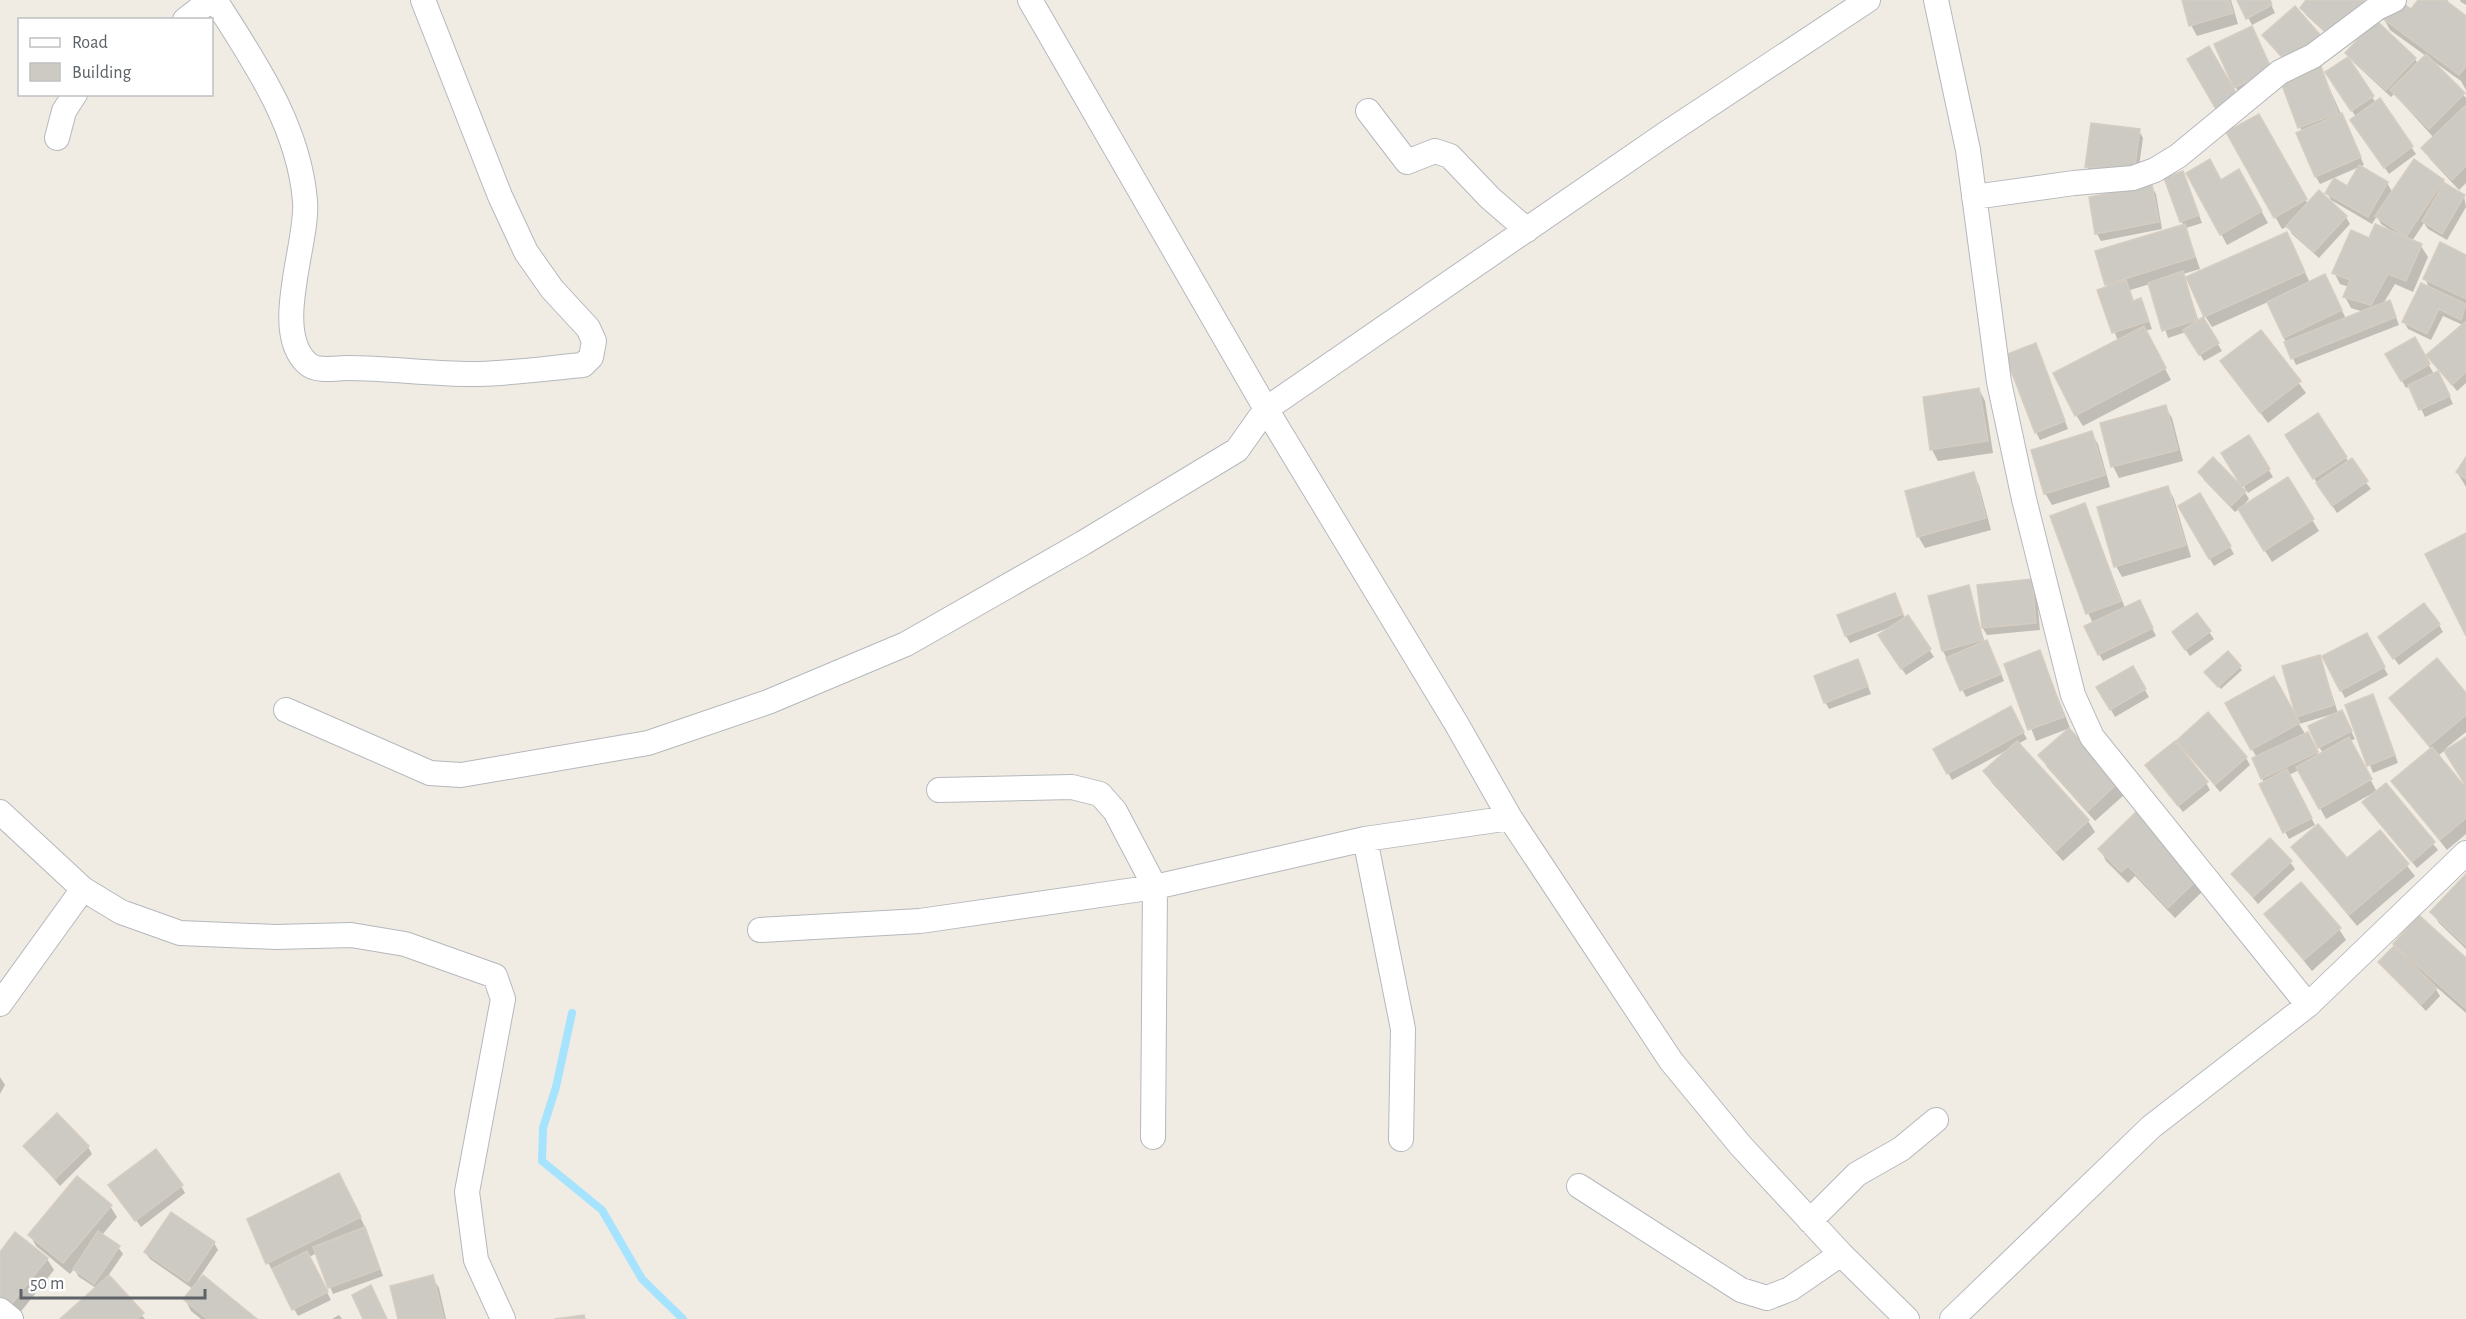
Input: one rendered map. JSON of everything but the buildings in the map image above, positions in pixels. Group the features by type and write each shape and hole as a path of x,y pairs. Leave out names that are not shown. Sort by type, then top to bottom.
{"street":[{"path":"188,18 212,0 277,103 298,160 306,202 290,314 295,342 306,363 317,368 389,368 479,374 583,364 591,357 594,342 588,328 552,289 526,252 500,196 423,0"},
{"path":"1030,0 1142,190 1266,409 1456,723 1510,818 1671,1061 1741,1146 1841,1254 1907,1319"},
{"path":"286,710 430,773 461,775 648,742 768,702 906,644 1083,543 1237,450 1266,409 1868,0"},
{"path":"1936,0 1968,150 1999,382 2024,499 2073,695 2092,737 2308,1005"},
{"path":"1974,196 2133,178 2155,170 2178,156 2280,72 2313,56 2377,8 2394,0"},
{"path":"57,138 64,111 74,96"},
{"path":"1368,111 1407,162 1435,152 1450,156 1490,198 1527,230"},
{"path":"939,790 1072,787 1100,794 1114,811 1155,887 1156,995 1153,1137"},
{"path":"0,812 83,889 121,912 180,933 276,937 351,935 405,944 495,976 503,999 467,1192 476,1260 503,1319"},
{"path":"760,930 920,921 1155,887 1365,839 1510,818"},
{"path":"1365,839 1403,1029 1401,1139"},
{"path":"1952,1319 2151,1127 2308,1005 2466,853"},
{"path":"0,1004 83,889"},
{"path":"1810,1221 1857,1174 1901,1149 1936,1120"},
{"path":"1579,1186 1741,1290 1767,1298 1790,1289 1841,1254"},
{"path":"0,1310 11,1319"}],"waterway":[{"path":"572,1013 556,1087 543,1128 542,1161 602,1210 642,1279 683,1319"}]}
